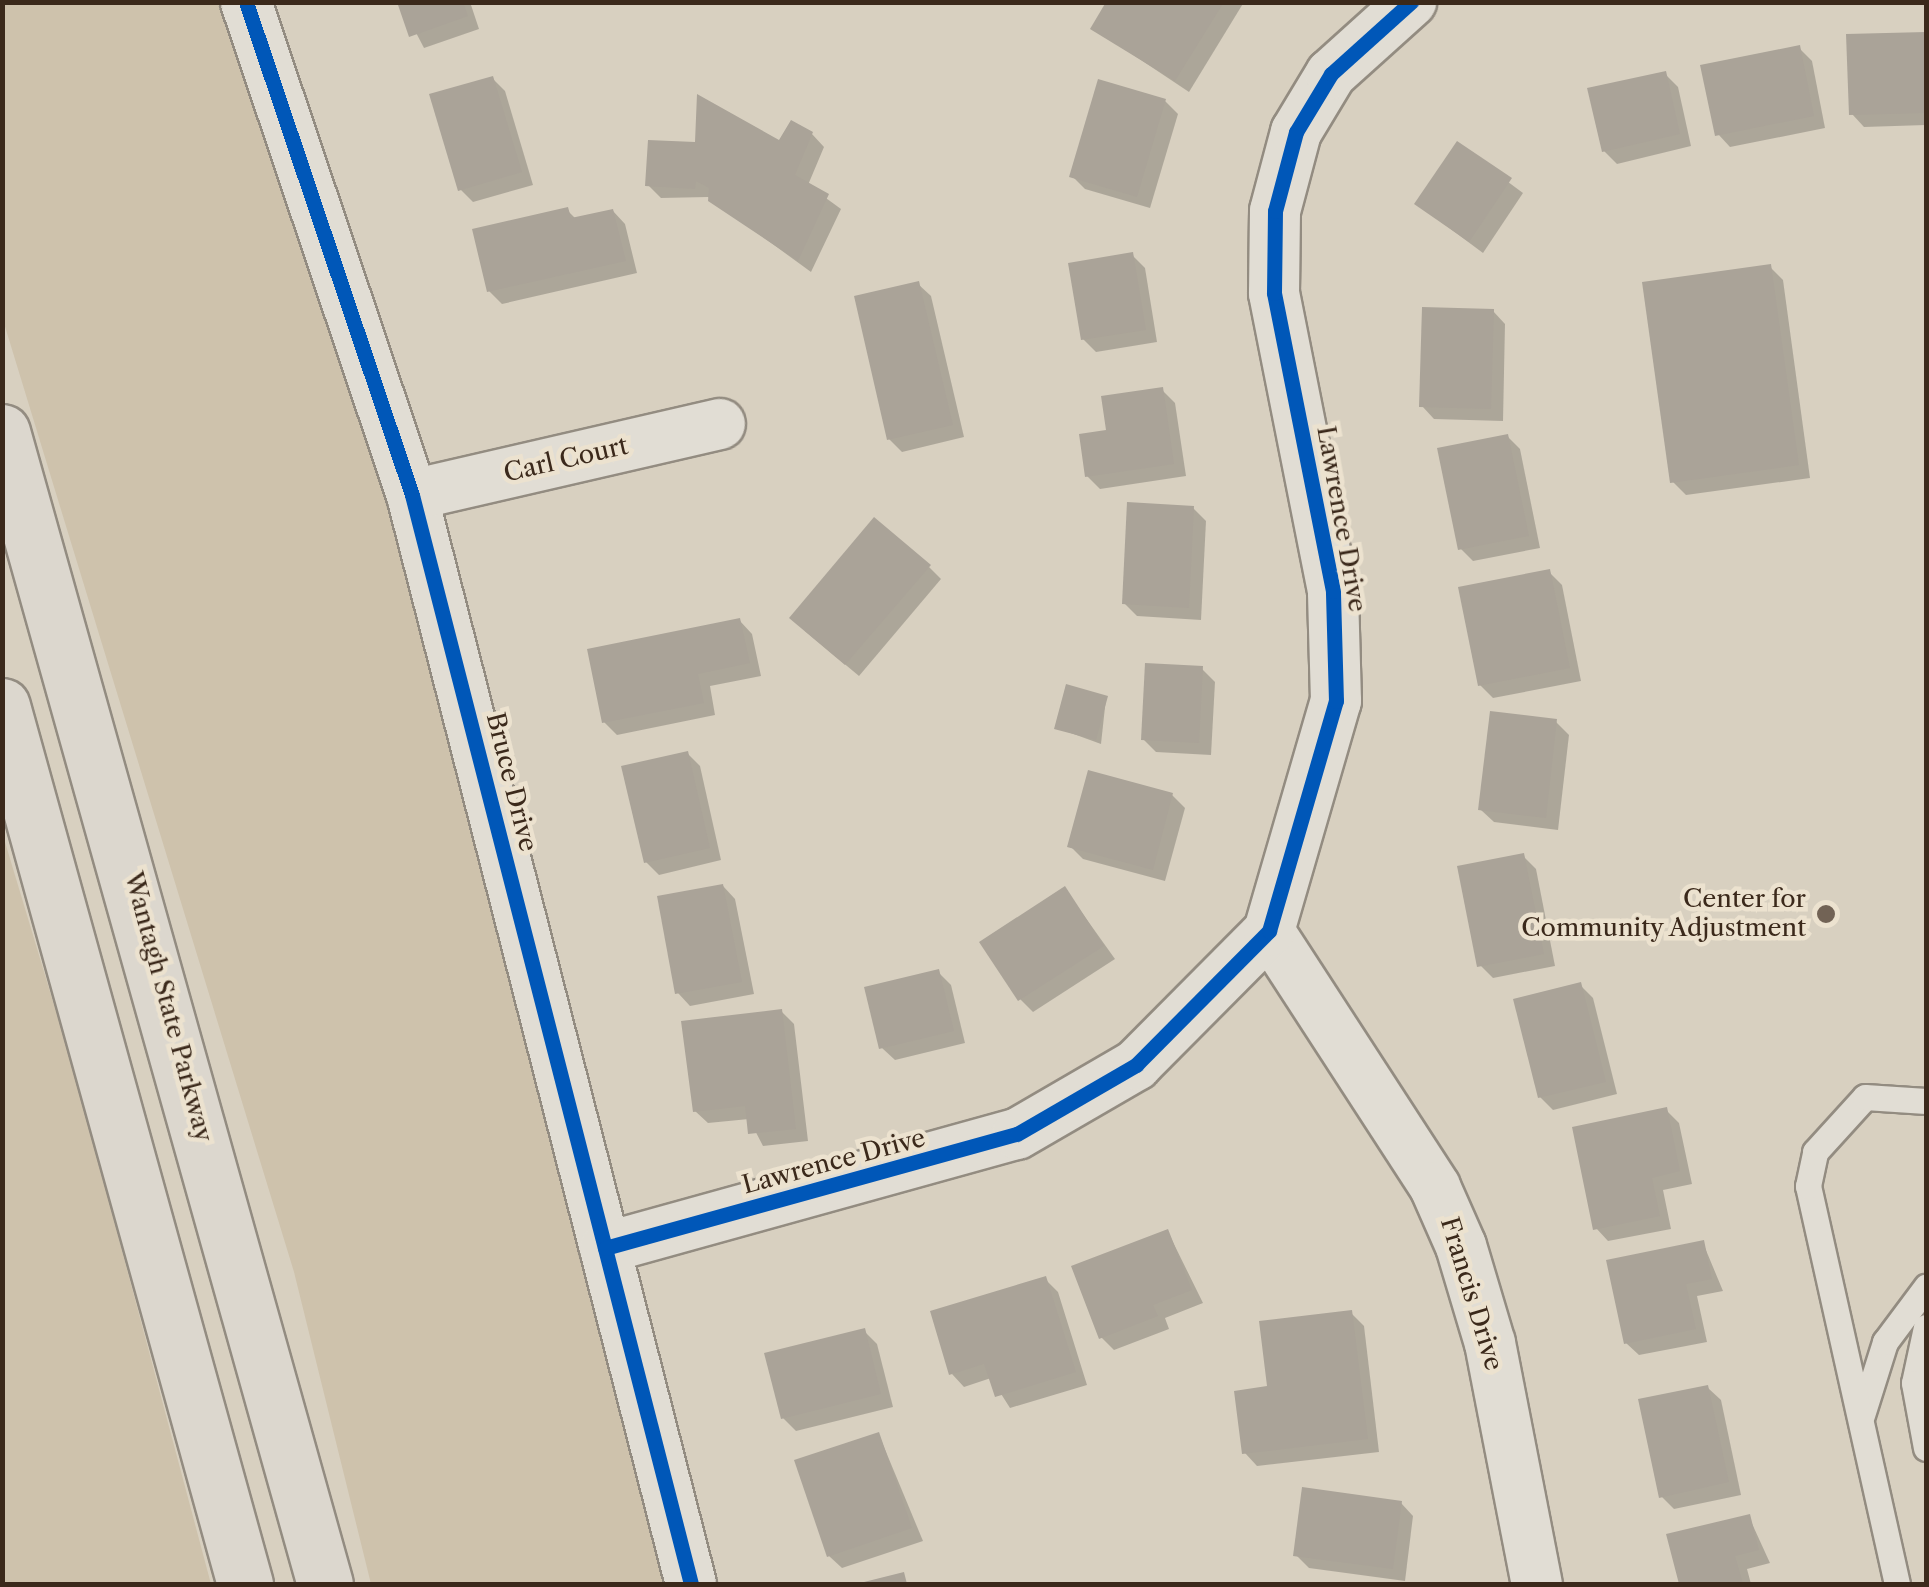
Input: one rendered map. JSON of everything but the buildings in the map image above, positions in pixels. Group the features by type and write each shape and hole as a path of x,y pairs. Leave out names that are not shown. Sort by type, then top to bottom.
{"highway":[{"name":"Wantagh State Parkway","path":"2,432 325,1584"},
{"path":"2,706 245,1584"}],"street":[{"name":"Bruce Drive","path":"246,2 412,495 691,1584"},
{"name":"Lawrence Drive","path":"604,1248 1017,1134 1136,1065 1270,931 1336,701 1333,591 1274,293 1274,211 1296,132 1331,74 1411,2"},
{"name":"Carl Court","path":"412,495 720,424"},
{"name":"Francis Drive","path":"1270,931 1435,1187 1461,1246 1490,1343 1537,1584"}],"lane":[{"path":"1897,1584 1808,1186 1815,1152 1865,1096 1926,1101"},
{"path":"1861,1420 1885,1342 1926,1286"},
{"path":"1926,1327 1914,1384 1926,1448"}],"shaded area":[{"path":"2,3 228,3 368,434 673,1584 371,1584 294,1272 3,320"},
{"path":"2,832 76,1078 211,1584 3,1584"}],"cycle path":[{"path":"246,2 412,495 691,1584"},
{"path":"605,1248 1017,1134 1136,1065 1269,931 1336,701 1333,591 1274,293 1275,211 1296,132 1331,74 1411,2"}],"place":[{"name":"Center for Community Adjustment","path":"1826,914"}]}
